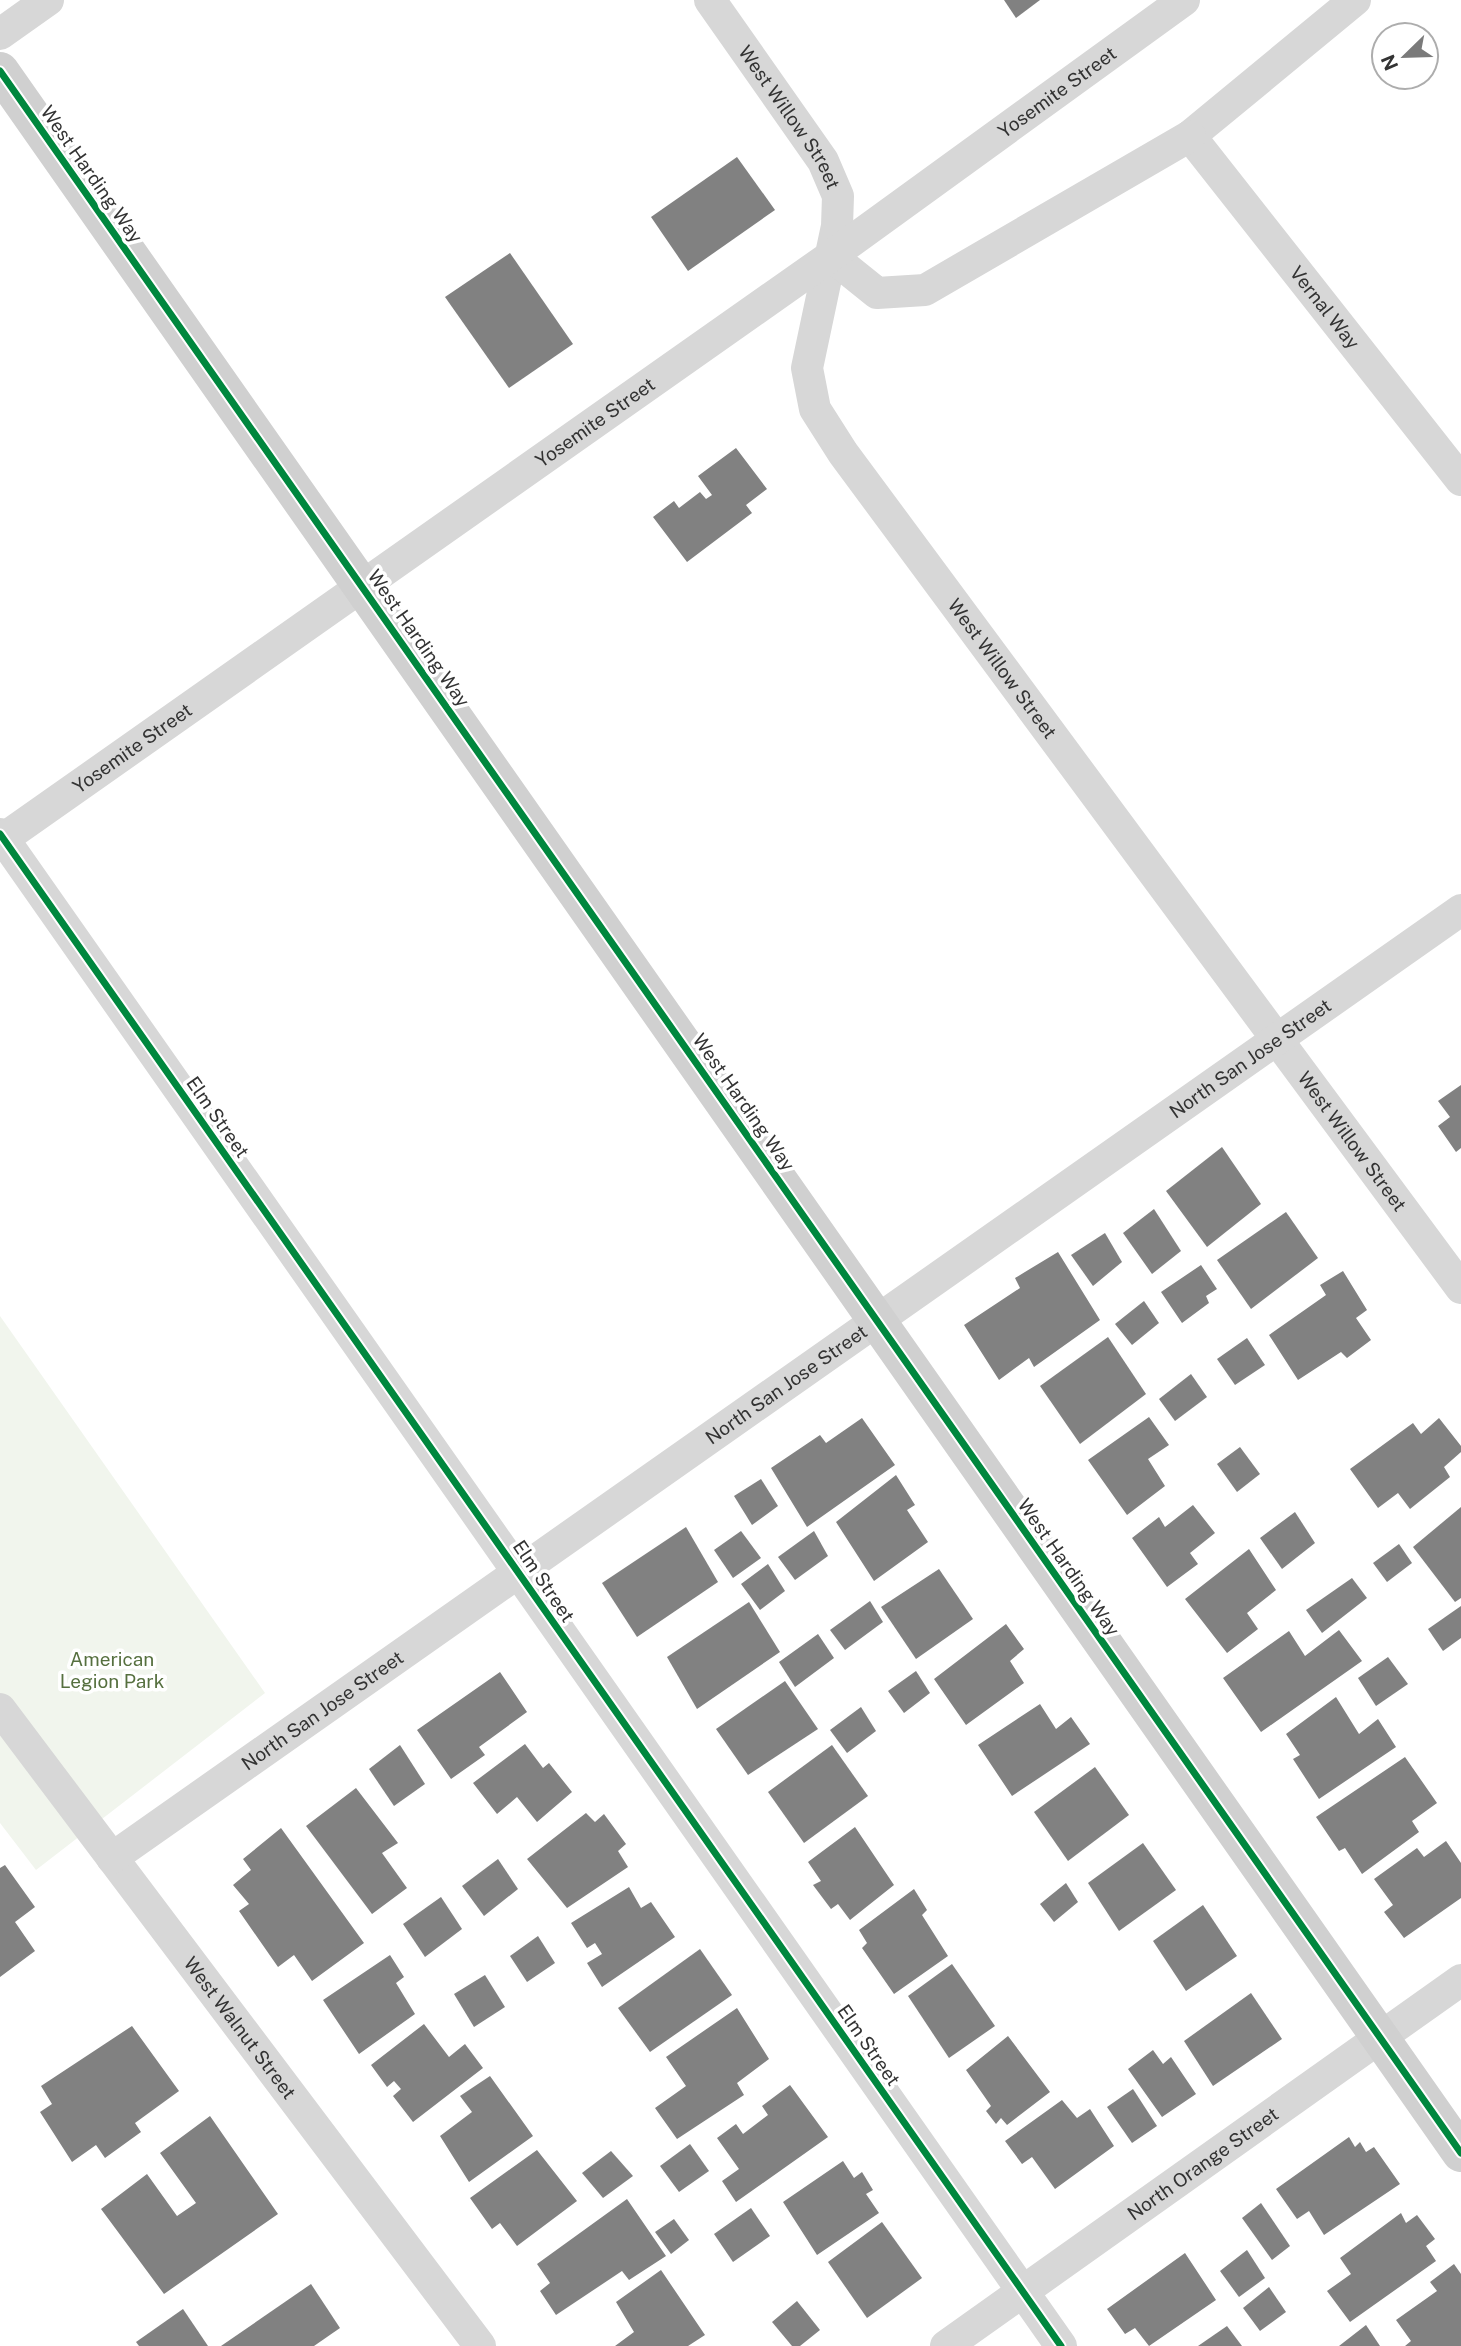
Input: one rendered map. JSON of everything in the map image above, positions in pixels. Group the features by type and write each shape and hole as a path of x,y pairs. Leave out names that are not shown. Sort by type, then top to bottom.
{"street":[{"path":"0,34 48,0"},
{"name":"West Willow Street","path":"710,0 823,161 838,197 831,256 807,368 816,409 842,453 1461,1288"},
{"name":"Yosemite Street","path":"2,837 364,586 831,256 1184,0"},
{"path":"831,256 877,293 925,290 1191,136 1355,0"},
{"name":"West Harding Way","path":"0,71 364,586 1461,2153"},
{"name":"Vernal Way","path":"1191,136 1461,480"},
{"name":"Elm Street","path":"2,837 520,1571 547,1615 1061,2346"},
{"name":"North San Jose Street","path":"112,1858 1461,910"},
{"name":"West Walnut Street","path":"0,1709 480,2346"},
{"name":"North Orange Street","path":"946,2346 1461,1980"}],"green space":[{"name":"American Legion Park","path":"0,1316 265,1693 36,1870 0,1823"}],"building":[{"path":"1004,0 1040,0 1016,18"},
{"path":"737,157 775,210 688,271 651,217"},
{"path":"510,253 573,344 509,388 445,297"},
{"path":"736,448 767,489 746,505 752,513 687,562 653,517 674,501 679,508 700,492 706,499 712,495 698,476"},
{"path":"1461,1085 1461,1148 1456,1152 1438,1126 1450,1117 1438,1101"},
{"path":"1222,1147 1261,1204 1207,1247 1166,1191"},
{"path":"1154,1209 1181,1251 1152,1274 1123,1233"},
{"path":"1286,1212 1318,1258 1251,1309 1217,1260"},
{"path":"1105,1233 1122,1262 1093,1286 1071,1255"},
{"path":"1058,1252 1100,1320 1034,1367 1029,1358 999,1380 964,1325 1020,1288 1015,1278"},
{"path":"1201,1265 1217,1289 1206,1296 1209,1303 1182,1323 1161,1292"},
{"path":"1343,1271 1367,1310 1356,1318 1371,1340 1347,1358 1341,1352 1298,1380 1269,1335 1326,1295 1320,1285"},
{"path":"1144,1301 1159,1323 1132,1345 1115,1324"},
{"path":"1108,1337 1146,1394 1080,1444 1040,1386"},
{"path":"1247,1338 1265,1365 1235,1385 1217,1359"},
{"path":"1191,1374 1207,1397 1175,1421 1159,1399"},
{"path":"1149,1417 1169,1445 1148,1459 1165,1486 1127,1515 1088,1460"},
{"path":"862,1418 895,1465 807,1527 771,1468 820,1435 826,1443"},
{"path":"1439,1418 1461,1446 1461,1452 1444,1467 1450,1477 1410,1509 1398,1493 1378,1508 1350,1469 1413,1423 1421,1434"},
{"path":"1240,1447 1260,1474 1237,1492 1217,1464"},
{"path":"896,1475 915,1505 907,1510 928,1542 874,1581 836,1522"},
{"path":"761,1479 778,1506 752,1525 734,1496"},
{"path":"1193,1505 1215,1533 1190,1553 1198,1564 1167,1587 1132,1538 1159,1517 1165,1527"},
{"path":"1461,1507 1461,1598 1455,1602 1413,1547"},
{"path":"1295,1512 1315,1543 1282,1569 1260,1538"},
{"path":"686,1527 718,1582 637,1637 602,1583"},
{"path":"741,1531 761,1558 733,1578 714,1550"},
{"path":"814,1531 828,1556 795,1580 778,1557"},
{"path":"1399,1544 1412,1563 1387,1582 1373,1563"},
{"path":"1249,1549 1276,1590 1247,1613 1258,1629 1227,1653 1185,1599"},
{"path":"768,1564 785,1591 760,1610 741,1584"},
{"path":"939,1569 973,1619 916,1659 881,1607"},
{"path":"1352,1578 1367,1598 1322,1633 1306,1610"},
{"path":"870,1601 883,1622 845,1650 830,1630"},
{"path":"749,1602 780,1652 697,1709 667,1657"},
{"path":"1461,1606 1461,1638 1443,1651 1428,1629"},
{"path":"1006,1624 1024,1649 1010,1661 1024,1683 966,1725 934,1679"},
{"path":"1339,1630 1362,1661 1261,1732 1223,1678 1289,1631 1305,1656"},
{"path":"818,1634 834,1658 795,1687 779,1662"},
{"path":"1388,1657 1408,1684 1376,1706 1358,1678"},
{"path":"916,1671 930,1693 904,1713 888,1691"},
{"path":"500,1672 527,1712 479,1747 485,1755 451,1779 417,1730"},
{"path":"785,1681 818,1729 748,1775 716,1729"},
{"path":"1336,1697 1359,1734 1378,1719 1396,1747 1319,1799 1293,1759 1300,1755 1286,1734"},
{"path":"1040,1704 1056,1729 1071,1717 1090,1744 1012,1796 978,1745"},
{"path":"861,1707 876,1731 847,1753 830,1730"},
{"path":"525,1744 543,1768 549,1763 572,1792 537,1822 517,1797 497,1814 473,1783"},
{"path":"400,1745 425,1784 394,1806 369,1769"},
{"path":"832,1745 868,1796 804,1843 768,1792"},
{"path":"1405,1757 1437,1803 1412,1821 1419,1832 1362,1874 1345,1848 1339,1851 1316,1817"},
{"path":"1095,1767 1129,1815 1068,1861 1034,1812"},
{"path":"356,1788 398,1843 382,1853 407,1888 372,1914 306,1826"},
{"path":"586,1813 595,1822 604,1814 626,1844 618,1851 628,1867 567,1908 527,1859"},
{"path":"855,1827 894,1885 850,1920 838,1904 831,1909 813,1885 821,1881 808,1862"},
{"path":"281,1828 364,1943 312,1981 294,1955 278,1967 239,1911 249,1904 233,1885 251,1870 243,1859"},
{"path":"1446,1841 1461,1863 1461,1898 1404,1938 1384,1912 1393,1905 1374,1879 1417,1848 1424,1857"},
{"path":"1143,1843 1176,1890 1119,1931 1088,1883"},
{"path":"498,1859 518,1889 484,1916 462,1886"},
{"path":"5,1865 35,1907 15,1922 35,1951 0,1977 0,1868"},
{"path":"1066,1883 1078,1902 1054,1922 1040,1904"},
{"path":"629,1887 641,1908 651,1902 675,1937 602,1987 587,1963 602,1954 595,1943 587,1948 571,1923"},
{"path":"914,1889 927,1910 922,1915 948,1956 894,1994 862,1948 867,1943 859,1930"},
{"path":"441,1897 462,1929 425,1957 403,1924"},
{"path":"1203,1905 1237,1956 1186,1991 1153,1941"},
{"path":"538,1936 555,1963 527,1982 510,1956"},
{"path":"700,1949 732,1995 650,2052 618,2008"},
{"path":"390,1955 404,1977 396,1983 415,2014 359,2054 323,2000"},
{"path":"952,1964 995,2026 949,2058 908,1996"},
{"path":"485,1975 505,2007 474,2027 454,1994"},
{"path":"1251,1993 1282,2039 1213,2086 1184,2041"},
{"path":"737,2008 769,2059 737,2083 744,2095 677,2139 655,2108 686,2086 666,2057"},
{"path":"424,2024 449,2057 465,2044 483,2068 413,2122 393,2096 401,2089 394,2081 387,2087 371,2065"},
{"path":"132,2026 179,2091 135,2123 141,2132 105,2158 96,2145 72,2162 40,2112 52,2104 41,2086"},
{"path":"1008,2036 1050,2092 1007,2125 1001,2118 996,2124 986,2111 991,2106 966,2070"},
{"path":"1153,2050 1163,2064 1171,2057 1196,2094 1162,2117 1128,2069"},
{"path":"490,2076 533,2136 469,2182 440,2136 472,2112 460,2096"},
{"path":"790,2085 828,2137 736,2202 722,2181 739,2169 717,2138 736,2124 743,2134 768,2115 762,2106"},
{"path":"1133,2089 1157,2126 1132,2143 1107,2107"},
{"path":"1062,2100 1077,2118 1090,2109 1114,2146 1055,2189 1032,2157 1022,2164 1005,2141"},
{"path":"210,2116 278,2214 164,2294 101,2209 147,2174 177,2216 196,2203 160,2153"},
{"path":"1349,2137 1355,2147 1360,2142 1366,2152 1374,2147 1400,2184 1324,2235 1309,2211 1297,2219 1276,2189"},
{"path":"690,2144 709,2171 679,2192 660,2166"},
{"path":"537,2150 577,2201 517,2246 500,2223 492,2229 470,2198"},
{"path":"611,2151 633,2176 603,2198 582,2173"},
{"path":"843,2161 854,2178 862,2172 873,2190 866,2194 879,2213 817,2255 783,2202"},
{"path":"627,2199 666,2256 629,2280 622,2271 556,2315 540,2291 550,2283 537,2264"},
{"path":"1261,2203 1290,2246 1272,2260 1242,2218"},
{"path":"751,2208 770,2236 733,2262 714,2234"},
{"path":"1401,2213 1406,2223 1417,2215 1435,2239 1426,2246 1436,2261 1350,2322 1327,2291 1351,2274 1340,2258"},
{"path":"674,2219 689,2240 671,2254 655,2232"},
{"path":"882,2222 922,2278 867,2318 828,2262"},
{"path":"1247,2250 1265,2278 1239,2297 1220,2271"},
{"path":"1185,2253 1216,2300 1149,2346 1135,2328 1125,2334 1107,2309"},
{"path":"1454,2264 1461,2274 1461,2346 1405,2346 1411,2341 1396,2320 1437,2291 1430,2282"},
{"path":"661,2270 705,2335 688,2346 615,2346 634,2332 616,2302"},
{"path":"311,2284 340,2328 314,2346 221,2346"},
{"path":"1269,2287 1286,2312 1260,2331 1243,2308"},
{"path":"797,2301 820,2330 800,2346 792,2346 772,2322"},
{"path":"183,2309 208,2346 139,2346 136,2342"},
{"path":"1366,2325 1380,2346 1339,2346"},
{"path":"1227,2326 1242,2346 1198,2346"}],"cycle path":[{"path":"0,71 1461,2153"},
{"path":"0,834 1061,2346"}]}
